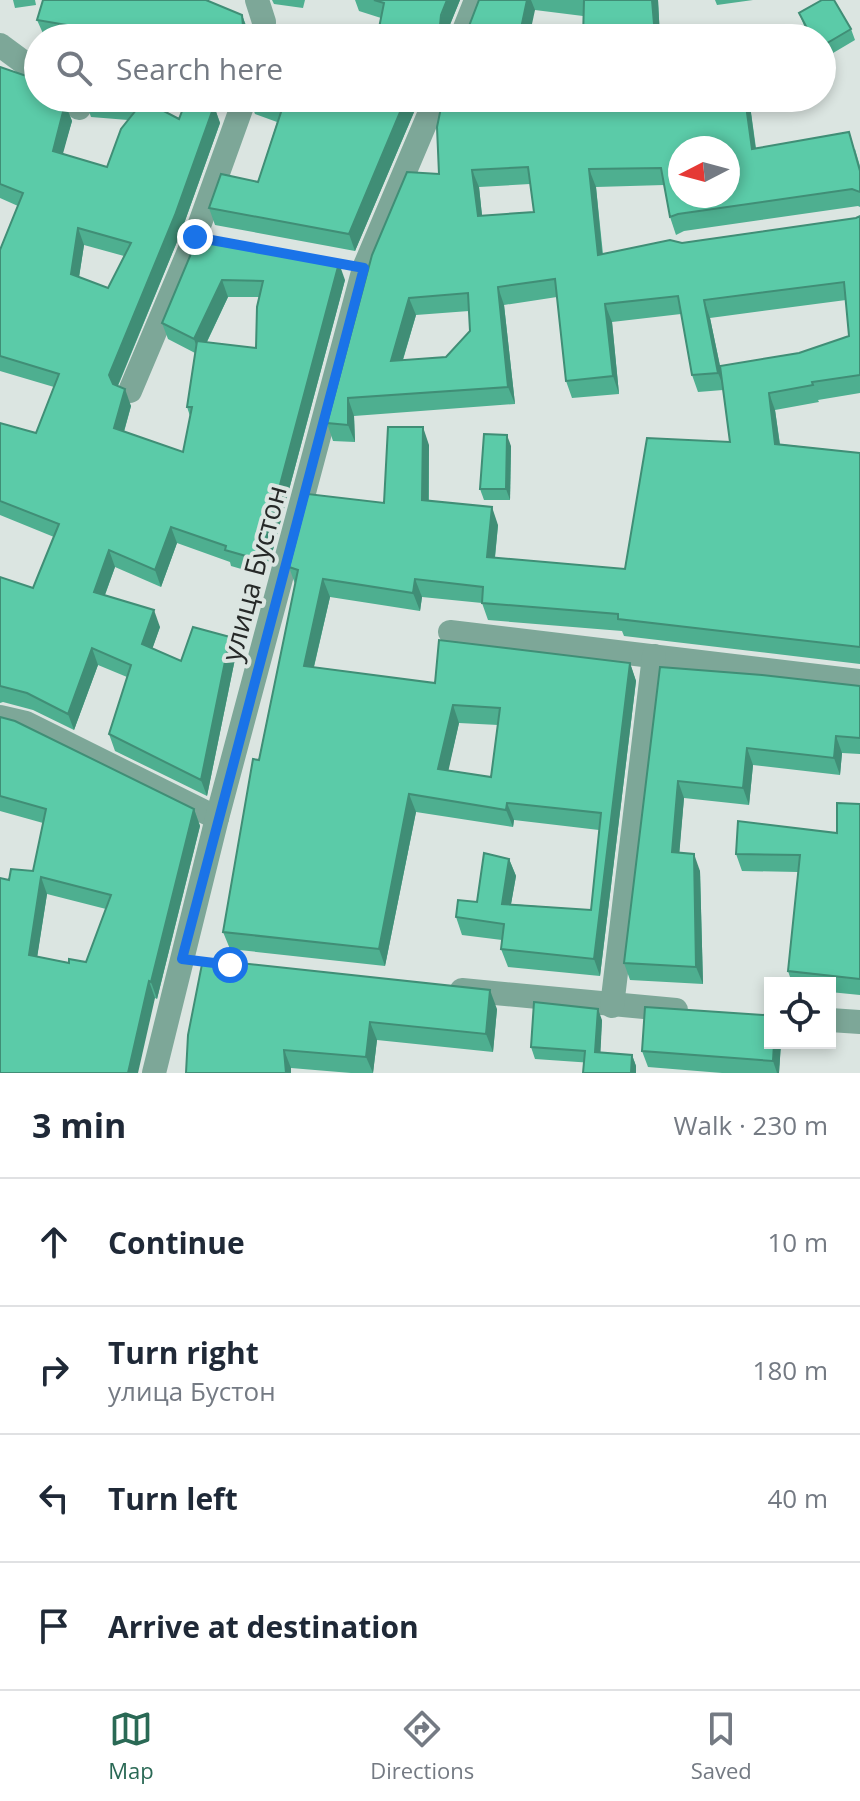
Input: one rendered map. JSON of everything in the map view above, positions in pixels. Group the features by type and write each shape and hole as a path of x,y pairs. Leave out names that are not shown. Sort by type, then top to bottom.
{"street":[{"path":"257,0 264,24"},
{"path":"467,24 476,0"},
{"path":"0,45 24,63"},
{"path":"130,391 203,238 241,112"},
{"name":"улица Бустон","path":"154,1073 194,960 217,818 364,268 430,112"},
{"path":"334,262 364,268"},
{"path":"450,632 860,681"},
{"path":"612,1006 654,656"},
{"path":"0,717 26,723 217,818"},
{"path":"444,988 612,1006 707,1012"},
{"path":"836,1020 860,1022"}],"building":[{"path":"43,0 206,0 242,15 243,24 61,24 37,20"},
{"path":"374,0 447,0 440,24 380,24 384,3"},
{"path":"479,0 527,0 522,24 470,24"},
{"path":"584,0 652,0 654,24 583,24"},
{"path":"822,0 834,0 851,29 836,38 836,24 805,24 799,13"},
{"path":"0,67 24,75 24,112 63,112 53,151 107,167 121,129 134,112 166,112 179,119 182,112 212,112 175,215 109,375 113,384 125,389 114,428 183,452 192,407 187,407 197,341 256,348 257,307 263,281 222,280 194,339 162,323 198,237 339,263 260,560 225,550 226,546 171,527 155,570 109,550 94,592 154,610 142,644 181,661 193,627 230,637 201,780 109,734 131,665 92,648 68,714 27,693 0,686 0,577 33,588 59,524 0,501 0,423 36,433 59,374 0,356 0,250 23,193 0,184","holes":["78,228 131,243 108,288 71,274"]},
{"path":"281,112 400,112 349,234 209,208 221,174 258,182"},
{"path":"440,112 747,112 752,149 849,132 860,171 860,192 852,189 740,205 740,136 668,136 668,206 661,168 589,169 598,255 670,240 682,243 860,216 860,375 812,382 813,385 769,393 775,444 860,453 860,647 618,619 618,614 482,603 483,587 415,579 413,593 323,579 304,666 435,683 439,640 630,663 594,959 501,949 504,924 456,917 458,900 477,902 484,853 509,859 502,904 591,910 601,813 507,803 506,810 409,794 379,949 223,932 253,759 259,760 298,570 289,567 308,494 384,503 388,427 423,427 422,500 492,507 487,557 625,569 647,438 730,442 720,366 799,353 849,336 844,282 704,300 718,373 692,375 678,296 605,304 613,376 566,381 555,279 498,287 508,387 348,398 348,425 327,423 372,255 407,172 439,174 437,127","holes":["528,167 534,212 478,216 472,170","468,293 470,331 446,357 391,361 409,298","453,705 500,708 491,777 438,769"]},
{"path":"668,208 720,208 678,214 670,217"},
{"path":"484,434 507,435 506,489 480,489"},
{"path":"660,667 860,686 860,738 836,736 834,758 747,748 743,788 678,781 672,852 694,854 696,967 624,963"},
{"path":"0,717 15,721 194,809 128,1073 0,1073 0,878 9,880 11,869 33,871 46,809 0,796","holes":["41,877 111,895 86,962 69,959 69,963 29,955"]},
{"path":"837,803 860,804 860,979 788,971 800,855 736,854 738,821 837,833"},
{"path":"203,959 490,990 486,1034 370,1022 366,1057 284,1050 286,1073 186,1073 188,1035"},
{"path":"534,1002 598,1009 595,1052 632,1055 631,1073 583,1073 585,1051 531,1047"},
{"path":"645,1007 764,1015 764,1049 774,1049 773,1061 642,1051"}],"route":[{"path":"195,237 364,268 182,959 230,965"}]}
